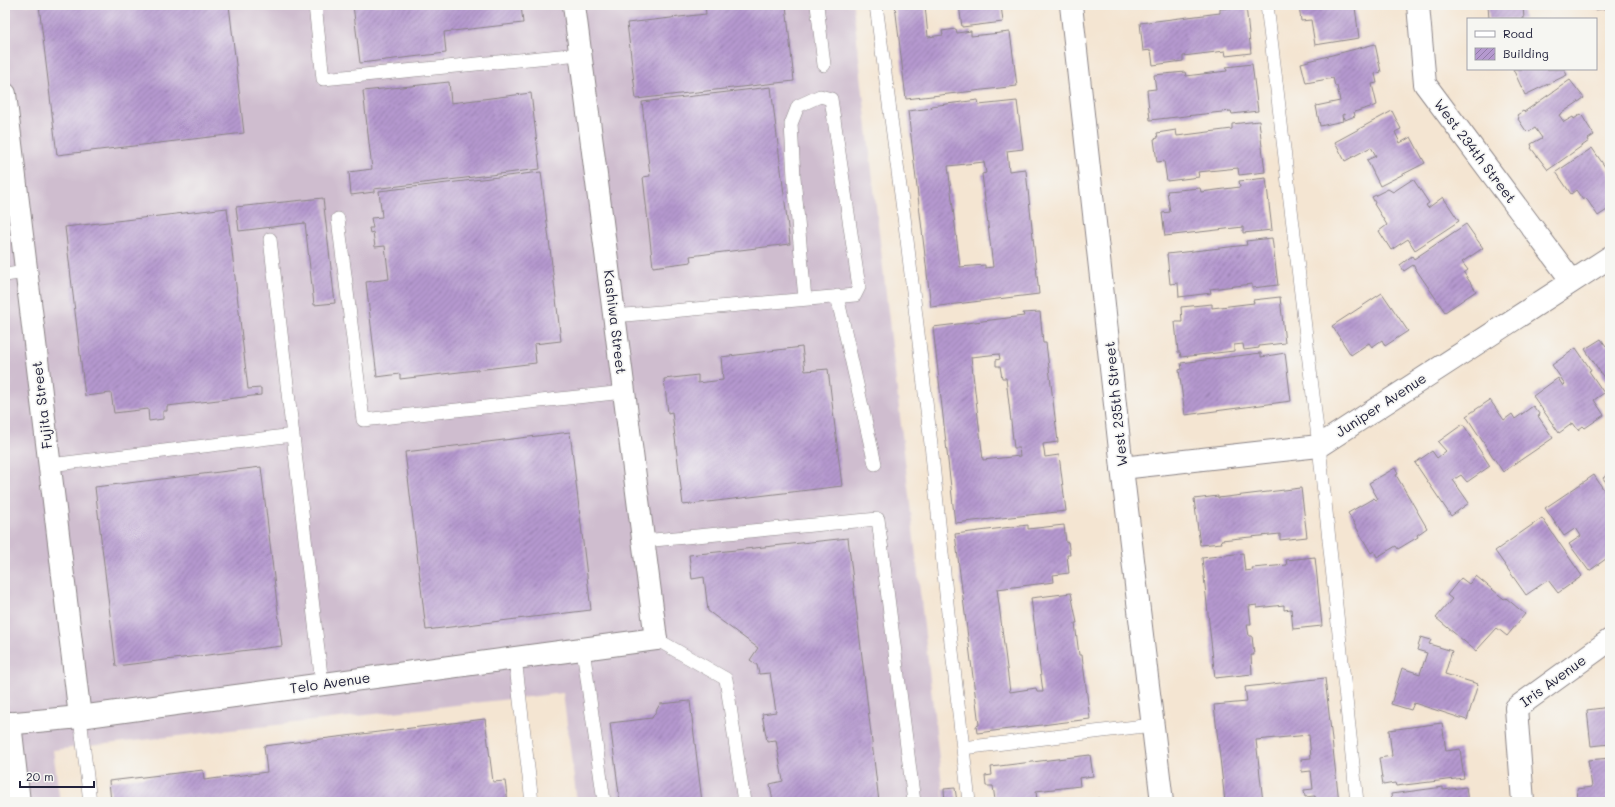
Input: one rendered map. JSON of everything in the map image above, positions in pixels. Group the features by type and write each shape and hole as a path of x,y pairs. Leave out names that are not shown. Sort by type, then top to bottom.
{"street":[{"name":"Kashiwa Street","path":"574,5 656,639"},
{"name":"West 235th Street","path":"1071,5 1122,468 1162,802"},
{"name":"West 234th Street","path":"1418,5 1425,84 1572,281"},
{"name":"Fujita Street","path":"5,94 80,717"},
{"name":"Juniper Avenue","path":"1122,468 1319,446 1610,257"},
{"name":"Telo Avenue","path":"7,723 80,717 656,639"},
{"name":"Iris Avenue","path":"1523,802 1516,708 1610,640"},
{"path":"7,723 19,802"}],"lane":[{"path":"315,5 323,78 580,54"},
{"path":"817,5 824,65"},
{"path":"876,5 907,240 929,428 962,748 969,802"},
{"path":"1267,5 1319,446 1357,802"},
{"path":"614,316 855,295 859,287 831,99 820,96 798,106 791,124 805,299"},
{"path":"338,219 363,420 624,392"},
{"path":"270,238 322,684"},
{"path":"5,275 26,272"},
{"path":"838,296 874,464"},
{"path":"50,466 293,435"},
{"path":"643,542 878,519 914,802"},
{"path":"656,639 726,679 744,802"},
{"path":"583,649 604,802"},
{"path":"515,658 532,802"},
{"path":"80,717 90,802"},
{"path":"962,748 1152,725"}],"shaded area":[{"path":"5,5 853,5 944,802 577,802 563,693 53,750 60,802 5,802"}],"building":[{"path":"39,5 229,5 244,133 57,155"},
{"path":"353,5 521,5 523,23 444,32 446,53 360,63"},
{"path":"705,5 786,5 794,81 636,99 627,23 706,14"},
{"path":"895,5 925,5 928,37 943,35 942,31 956,29 957,33 971,31 971,36 1010,32 1017,86 906,99"},
{"path":"959,5 1001,5 1003,22 962,27"},
{"path":"1299,5 1365,5 1355,7 1359,38 1315,45 1311,20 1301,21"},
{"path":"1488,5 1523,5 1524,18 1489,18"},
{"path":"1594,5 1610,5 1610,8 1595,10"},
{"path":"1246,6 1251,53 1226,56 1225,51 1183,56 1183,61 1153,65 1151,50 1143,51 1140,23 1220,13 1220,9"},
{"path":"1375,44 1381,72 1375,74 1377,83 1372,84 1377,105 1354,112 1355,116 1345,120 1344,114 1342,115 1343,121 1320,126 1316,106 1340,101 1337,86 1335,86 1333,78 1306,83 1301,63"},
{"path":"1252,64 1258,111 1232,114 1231,111 1150,120 1147,90 1156,89 1154,75 1185,72 1186,76 1227,71 1226,67"},
{"path":"1513,70 1564,70 1567,75 1525,95"},
{"path":"1570,80 1584,98 1559,115 1564,122 1573,117 1574,119 1581,114 1594,135 1588,139 1589,141 1548,170 1531,148 1531,144 1542,138 1535,128 1529,132 1527,130 1526,131 1517,115 1523,111 1524,112"},
{"path":"449,82 451,103 531,93 540,169 374,189 374,192 351,195 349,172 372,169 363,91"},
{"path":"771,87 790,244 690,256 691,262 653,267 643,177 650,176 642,102"},
{"path":"978,100 979,105 1017,101 1023,149 1007,151 1009,171 1025,169 1026,171 1039,294 931,307 908,111 932,108 931,106","holes":["984,162 986,173 982,174 993,267 985,268 985,265 960,267 948,166"]},
{"path":"1392,111 1401,129 1395,132 1400,143 1411,137 1425,163 1380,186 1367,160 1376,156 1371,147 1345,161 1335,142"},
{"path":"1259,121 1265,172 1239,175 1238,168 1198,172 1199,177 1167,181 1164,161 1157,162 1154,139 1158,138 1157,133 1176,130 1177,136 1232,129 1232,124"},
{"path":"1592,148 1610,174 1610,208 1598,216 1586,198 1583,200 1576,190 1571,194 1556,172"},
{"path":"541,172 561,341 534,344 536,363 400,379 400,374 377,377 366,282 389,279 385,246 375,247 373,232 370,233 369,228 373,228 371,218 382,217 379,191"},
{"path":"1266,178 1272,230 1243,233 1243,227 1165,236 1162,213 1170,212 1167,191 1200,188 1201,192 1240,187 1239,181"},
{"path":"1413,179 1429,203 1426,205 1428,208 1443,197 1459,221 1415,250 1408,239 1391,250 1379,231 1387,225 1374,204 1375,203 1372,197 1388,189 1393,192"},
{"path":"323,198 335,303 314,305 305,223 239,231 236,207"},
{"path":"227,208 248,389 261,388 261,395 167,406 167,411 163,411 163,419 149,421 148,409 114,413 111,393 85,396 65,227"},
{"path":"1466,224 1483,248 1462,262 1468,270 1464,273 1476,291 1445,312 1413,265 1404,271 1400,265 1412,256 1414,259"},
{"path":"1272,238 1278,285 1252,288 1252,284 1210,289 1211,293 1179,297 1178,283 1170,284 1167,254 1247,245 1246,241"},
{"path":"1382,293 1408,331 1385,346 1382,340 1372,347 1369,343 1351,355 1332,326"},
{"path":"1280,297 1285,343 1259,346 1259,348 1244,350 1243,344 1234,345 1234,351 1181,357 1180,352 1178,352 1175,322 1182,322 1181,307 1212,304 1212,308 1254,303 1253,300"},
{"path":"1040,312 1043,343 1046,343 1058,442 1043,444 1045,457 1059,455 1066,511 955,523 933,327 1024,316 1023,313","holes":["999,354 1000,359 996,360 996,366 1000,366 1002,378 1006,378 1014,448 1019,448 1020,456 983,460 971,357"]},
{"path":"1601,339 1606,346 1610,343 1610,387 1585,349"},
{"path":"802,347 805,371 828,369 842,486 683,505 672,412 668,413 664,379 698,375 698,383 723,380 721,357"},
{"path":"1576,348 1604,393 1594,400 1604,415 1585,428 1583,426 1578,430 1573,423 1559,433 1533,396 1558,378 1563,386 1565,384 1552,365"},
{"path":"1261,353 1261,357 1285,353 1291,401 1185,415 1179,370 1182,369 1181,363"},
{"path":"1490,400 1504,420 1512,414 1515,419 1533,406 1553,438 1503,472 1466,416"},
{"path":"1463,424 1490,466 1467,482 1461,475 1453,480 1469,503 1451,516 1415,463 1432,451 1437,458 1446,451 1438,442"},
{"path":"570,432 591,610 426,630 405,452"},
{"path":"261,467 282,646 116,666 95,487"},
{"path":"1395,468 1398,474 1396,475 1427,528 1417,535 1418,537 1398,549 1396,546 1377,557 1374,551 1371,553 1348,513 1374,498 1376,500 1378,499 1369,483"},
{"path":"1610,473 1610,488 1603,478"},
{"path":"1594,475 1610,499 1610,556 1589,571 1569,544 1581,536 1576,528 1564,536 1545,508"},
{"path":"1301,488 1307,537 1280,540 1280,534 1221,540 1222,543 1200,545 1194,499 1218,496 1218,498"},
{"path":"1542,518 1582,576 1558,593 1548,580 1526,595 1495,551"},
{"path":"1028,525 1028,529 1064,525 1066,543 1068,542 1070,555 1067,555 1069,573 1053,575 1054,582 997,589 1010,692 1036,688 1037,692 1043,692 1031,598 1071,593 1077,623 1075,623 1079,655 1082,655 1090,719 977,733 976,726 979,725 955,534"},
{"path":"848,538 879,802 773,802 770,784 783,781 776,740 767,741 762,714 776,712 770,673 759,674 757,665 750,660 758,648 708,611 704,577 692,579 689,555"},
{"path":"1243,553 1245,571 1253,570 1252,568 1287,565 1286,560 1315,557 1322,626 1293,629 1291,609 1284,610 1284,605 1257,608 1257,605 1249,606 1251,624 1247,624 1249,636 1252,636 1254,655 1251,655 1252,674 1215,678 1202,558"},
{"path":"1476,576 1525,614 1507,636 1497,628 1476,651 1436,618 1452,599 1447,595 1461,578 1469,584"},
{"path":"1421,637 1431,640 1429,644 1452,651 1445,674 1478,684 1467,720 1414,703 1411,710 1391,704 1402,668 1420,674 1427,653 1417,650"},
{"path":"1325,678 1339,802 1316,802 1315,796 1305,797 1304,790 1313,789 1311,771 1302,772 1301,759 1311,758 1309,735 1256,740 1263,802 1225,802 1214,705 1247,702 1245,687"},
{"path":"690,701 702,802 620,802 610,723 652,718 660,704"},
{"path":"1610,707 1610,744 1591,746 1587,710"},
{"path":"485,719 493,782 505,781 508,802 111,802 109,781 203,770 204,780 267,772 264,746"},
{"path":"1442,723 1446,751 1460,749 1464,778 1396,786 1395,783 1383,785 1379,758 1392,756 1389,730"},
{"path":"1090,755 1093,776 1079,778 1080,786 1036,791 1037,802 990,802 995,800 993,786 986,786 985,776 992,775 991,767"},
{"path":"1610,758 1610,802 1578,802 1577,789 1592,787 1588,760"},
{"path":"1443,787 1443,790 1466,787 1468,802 1392,802 1391,794"},
{"path":"955,788 957,802 945,802 944,789"},
{"path":"1100,798 1101,802 1078,802 1078,801"}]}
